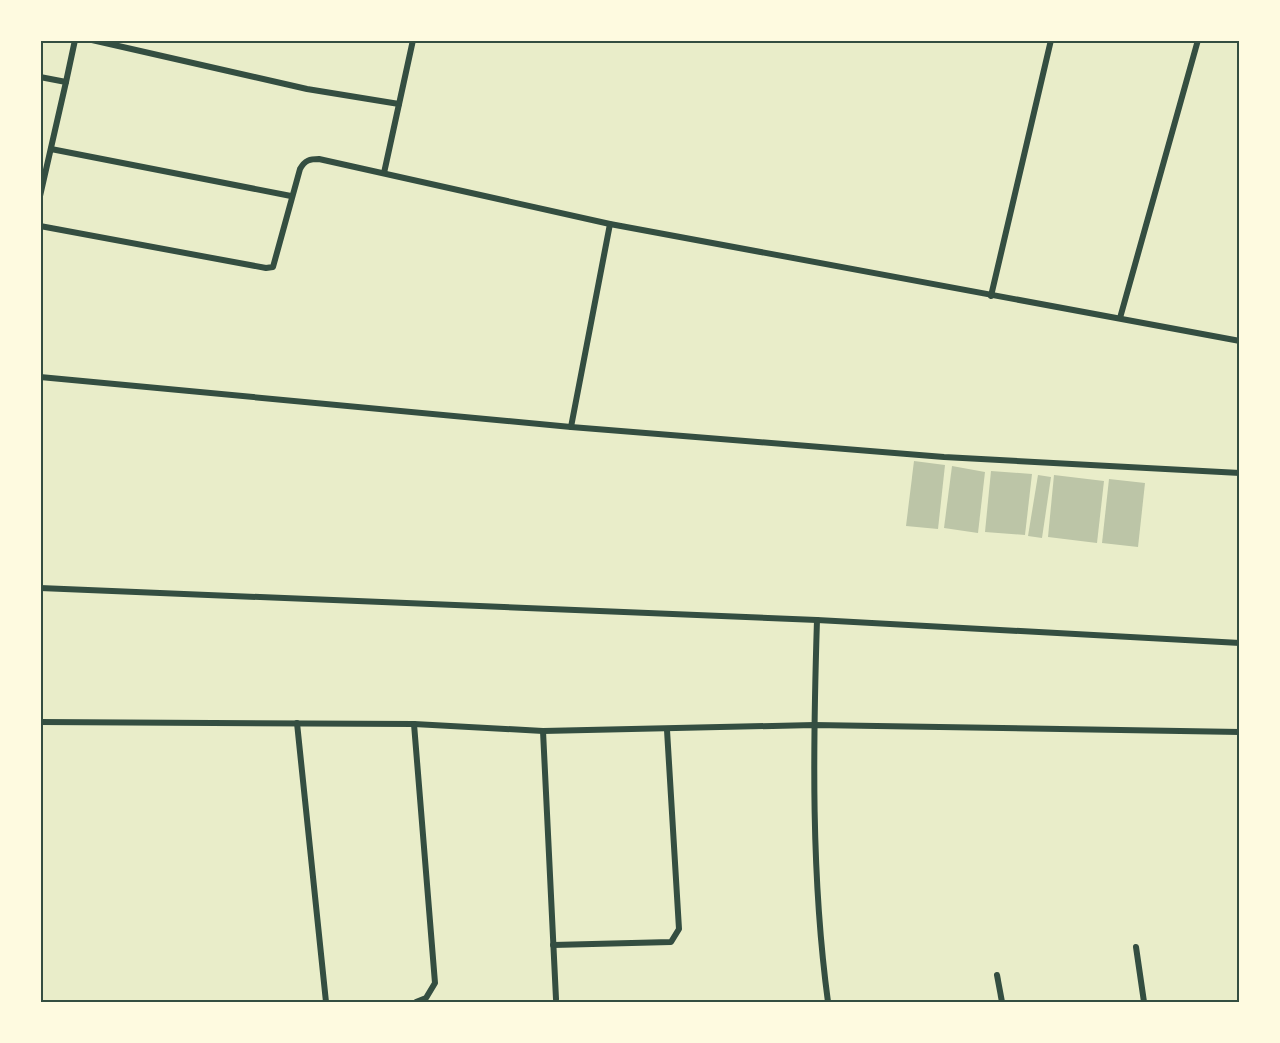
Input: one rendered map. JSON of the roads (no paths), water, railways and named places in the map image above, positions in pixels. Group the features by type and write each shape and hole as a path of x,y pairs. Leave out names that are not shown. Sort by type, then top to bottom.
{"street":[{"path":"40,196 75,40"},
{"path":"92,40 307,89 399,104"},
{"path":"384,173 413,40"},
{"path":"991,296 1051,40"},
{"path":"1120,318 1198,40"},
{"path":"40,77 66,82"},
{"path":"51,149 291,196"},
{"path":"40,226 266,268 275,264 291,196 300,169 303,163 310,159 384,173 610,224 1239,341"},
{"path":"571,427 610,224"},
{"path":"40,377 571,427 944,458 1239,473"},
{"path":"40,588 817,620 1239,643"},
{"path":"817,620 814,725 818,918 828,1002"},
{"path":"40,722 414,724 543,731 814,725 1239,732"},
{"path":"297,723 323,998 326,1002"},
{"path":"414,724 435,983 426,998 416,1002"},
{"path":"553,945 671,942 676,936 679,929 667,730"},
{"path":"543,731 556,999"},
{"path":"1136,947 1144,1002"},
{"path":"997,975 1002,1002"}]}
